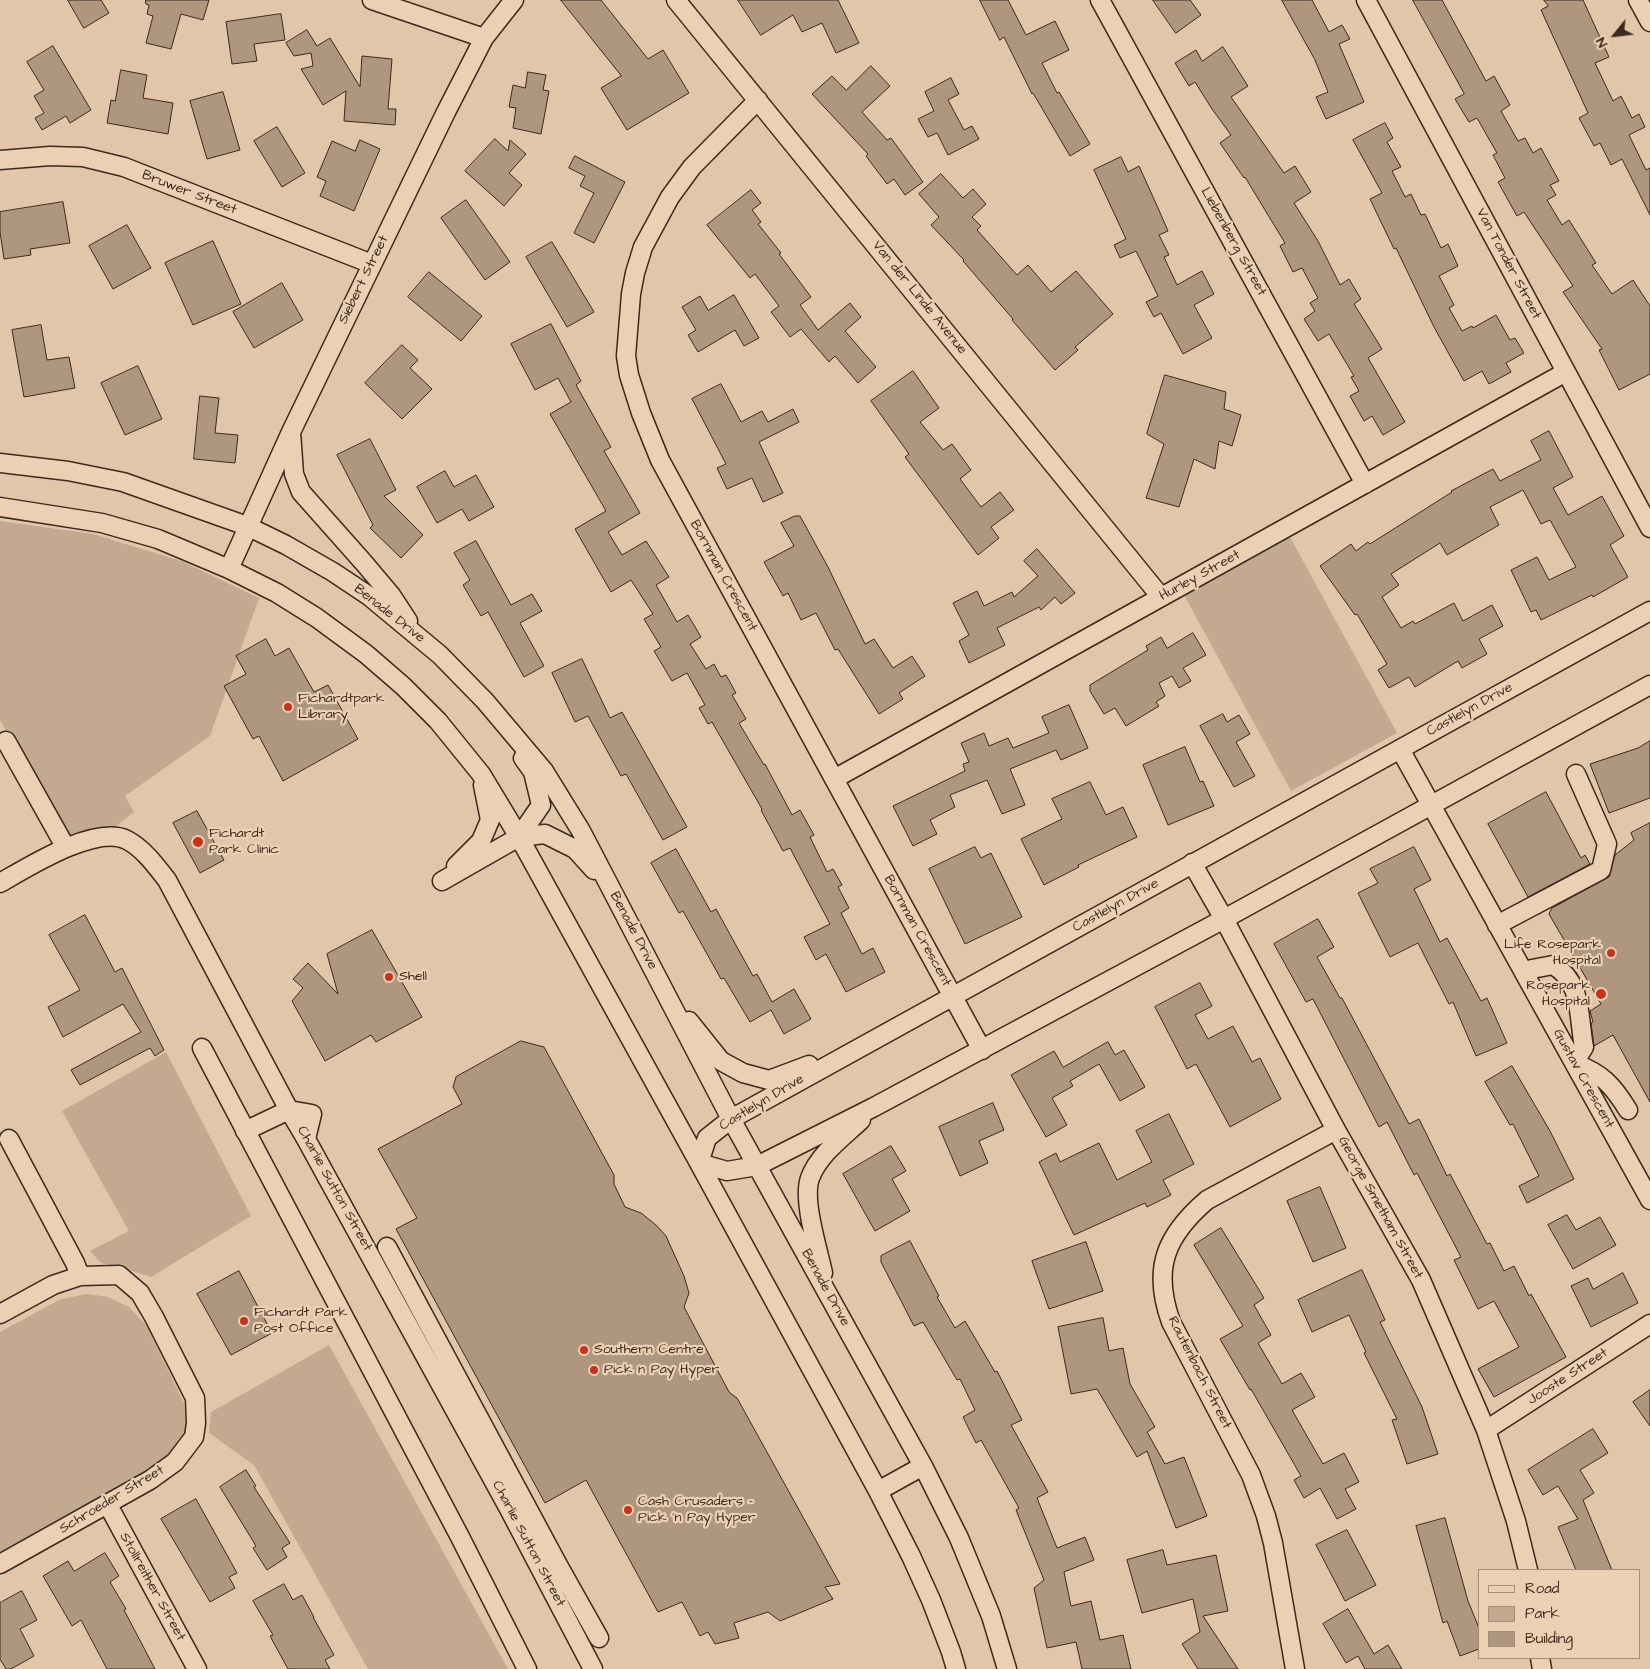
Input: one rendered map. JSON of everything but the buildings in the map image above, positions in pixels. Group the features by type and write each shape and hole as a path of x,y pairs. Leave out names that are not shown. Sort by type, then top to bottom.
{"street":[{"path":"372,0 484,38"},
{"name":"Siebert Street","path":"229,569 291,432 446,112 484,38 514,0"},
{"name":"Van der Linde Avenue","path":"676,0 1161,597"},
{"name":"Liebenberg Street","path":"1100,0 1365,484"},
{"name":"Van Tonder Street","path":"1366,0 1650,528"},
{"path":"1638,0 1650,22"},
{"name":"Bornman Crescent","path":"758,100 692,166 670,197 643,247 631,294 626,356 629,375 660,460 982,1050"},
{"name":"Bruwer Street","path":"0,160 50,156 83,157 124,167 372,264"},
{"name":"Hurley Street","path":"834,779 1566,372"},
{"path":"291,432 294,474 301,492 391,595 417,635"},
{"name":"Benade Drive","path":"0,464 68,471 123,482 247,526 286,545 333,572 369,596 440,655 485,701 544,771 581,832 731,1119 923,1466 959,1538 991,1616 1007,1669"},
{"path":"0,507 102,522 158,539 229,569 277,593 309,613 366,654 403,686 438,721 481,774 519,837 699,1162 911,1556 931,1600 956,1669"},
{"name":"Castlelyn Drive","path":"699,1162 707,1138 731,1119 952,995 1650,611"},
{"path":"699,1162 727,1171 757,1166 982,1050 1650,685"},
{"path":"485,701 532,772 540,804 519,837"},
{"path":"6,742 66,848"},
{"name":"Gustav Crescent","path":"1400,748 1650,1200"},
{"path":"481,774 490,820 481,841 442,881 519,837 545,834 575,849 599,876 634,934"},
{"path":"1497,925 1601,870 1607,844 1576,774"},
{"name":"Charlie Sutton Street","path":"1,879 66,848 96,837 113,837 126,839 139,848 167,880 289,1110 509,1509 591,1665"},
{"name":"George Smetham Street","path":"1192,864 1224,919 1336,1130 1421,1280 1486,1430 1516,1521 1528,1569"},
{"path":"1524,973 1532,968 1553,965 1562,970 1569,978 1577,993 1584,1047 1574,1063 1600,1076 1619,1095 1628,1110"},
{"path":"662,987 721,1061 743,1073 769,1080 856,1049"},
{"path":"202,1048 528,1669"},
{"path":"827,1293 807,1196 810,1178 822,1157 874,1107"},
{"path":"245,1131 289,1110"},
{"name":"Rautenbach Street","path":"1295,1669 1278,1569 1266,1516 1251,1475 1171,1322 1164,1303 1161,1275 1168,1249 1180,1228 1191,1214 1207,1200 1336,1130"},
{"path":"9,1139 75,1263 80,1276"},
{"path":"387,1247 599,1638 591,1665"},
{"name":"Schroeder Street","path":"0,1564 150,1480 174,1462 194,1437 196,1423 195,1398 154,1317 140,1293 119,1275 80,1276 53,1285 1,1313"},
{"name":"Jooste Street","path":"1486,1430 1650,1324"},
{"path":"878,1492 923,1466"},
{"name":"Stollreither Street","path":"108,1505 197,1669"},
{"path":"578,1640 599,1638"}],"green space":[{"path":"0,521 93,534 181,561 259,598 210,736 125,796 134,812 105,835 67,841 0,720"},
{"path":"1290,537 1397,733 1291,791 1184,595"},
{"path":"166,1052 251,1216 151,1277 101,1263 90,1251 129,1231 62,1111"},
{"path":"87,1294 108,1297 129,1307 146,1325 184,1403 187,1425 181,1442 169,1456 145,1474 0,1555 0,1332 61,1299"},
{"path":"329,1345 508,1669 368,1669 254,1465 209,1433 211,1412"}],"place":[{"name":"Fichardtpark Library","path":"288,707"},
{"name":"Fichardt Park Clinic","path":"198,842"},
{"name":"Life Rosepark Hospital","path":"1611,953"},
{"name":"Shell","path":"389,977"},
{"name":"Rosepark Hospital","path":"1601,994"},
{"name":"Fichardt Park Post Office","path":"244,1321"},
{"name":"Southern Centre","path":"584,1350"},
{"name":"Pick n Pay Hyper","path":"594,1370"},
{"name":"Cash Crusaders - Pick 'n Pay Hyper","path":"628,1510"}]}
